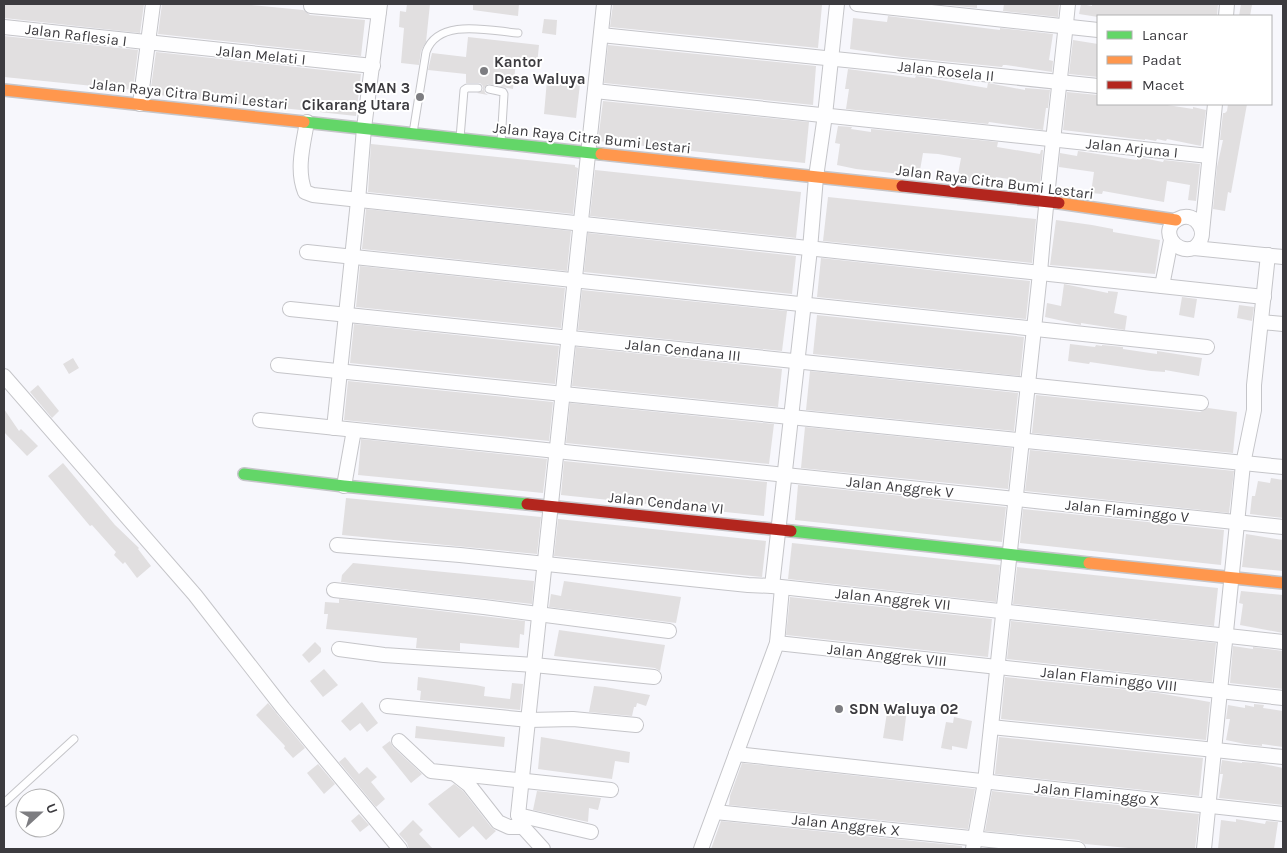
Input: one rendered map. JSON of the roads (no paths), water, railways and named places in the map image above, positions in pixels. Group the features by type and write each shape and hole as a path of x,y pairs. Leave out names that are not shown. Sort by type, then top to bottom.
{"street":[{"path":"140,104 153,4"},
{"path":"543,849 521,821 522,780 604,4"},
{"path":"701,849 777,643 779,530 810,249 816,177 837,4"},
{"path":"856,4 1097,30"},
{"path":"979,844 1040,273 1045,201 1054,139 1068,4"},
{"path":"312,6 380,8 364,128 334,428"},
{"name":"Jalan Raflesia I","path":"4,27 149,43"},
{"name":"Jalan Rosela II","path":"601,35 1097,86"},
{"name":"Jalan Melati I","path":"149,43 373,66"},
{"name":"Jalan Raya Citra Bumi Lestari","path":"4,90 1045,201 1176,220"},
{"name":"Jalan Arjuna I","path":"595,91 1209,156"},
{"path":"1194,248 1200,242 1202,234 1216,105"},
{"path":"307,122 300,163 302,185 306,192 313,195 1264,297"},
{"path":"1162,286 1171,240 1170,229 1176,220 1186,217 1196,220 1200,224 1202,234"},
{"path":"1171,240 1177,247 1185,250 1194,248 1283,257"},
{"path":"307,252 1207,347"},
{"path":"1204,849 1243,464 1254,410 1254,385 1268,255"},
{"name":"Jalan Cendana III","path":"290,309 1201,403"},
{"path":"1261,322 1283,324"},
{"path":"278,365 1283,467"},
{"path":"4,376 195,595 283,708 400,849"},
{"name":"Jalan Anggrek V","path":"260,420 1016,499"},
{"path":"344,486 354,430"},
{"name":"Jalan Cendana VI","path":"244,474 344,486 1283,583"},
{"name":"Jalan Flaminggo V","path":"1016,499 1283,526"},
{"name":"Jalan Anggrek VII","path":"337,545 423,551 777,587 1283,642"},
{"path":"334,590 669,631"},
{"name":"Jalan Anggrek VIII","path":"777,643 998,666"},
{"path":"339,649 384,656 534,665 654,677"},
{"name":"Jalan Flaminggo VIII","path":"998,666 1283,698"},
{"path":"387,706 528,720 573,719 636,725"},
{"path":"991,727 1283,757"},
{"path":"399,741 431,771 611,790"},
{"name":"Jalan Flaminggo X","path":"736,754 1283,814"},
{"path":"454,773 469,785 498,822 509,827 521,821 591,832"},
{"name":"Jalan Anggrek X","path":"715,812 979,844 1078,849"}],"lane":[{"path":"413,133 426,52 434,40 443,33 455,28 518,33"},
{"path":"460,138 464,90 467,88 478,88"},
{"path":"489,89 503,92 504,94 501,143"},
{"path":"4,803 74,738"}],"place":[{"name":"Kantor Desa Waluya","path":"484,71"},
{"name":"SMAN 3 Cikarang Utara","path":"420,97"},
{"name":"SDN Waluya 02","path":"839,709"}]}
